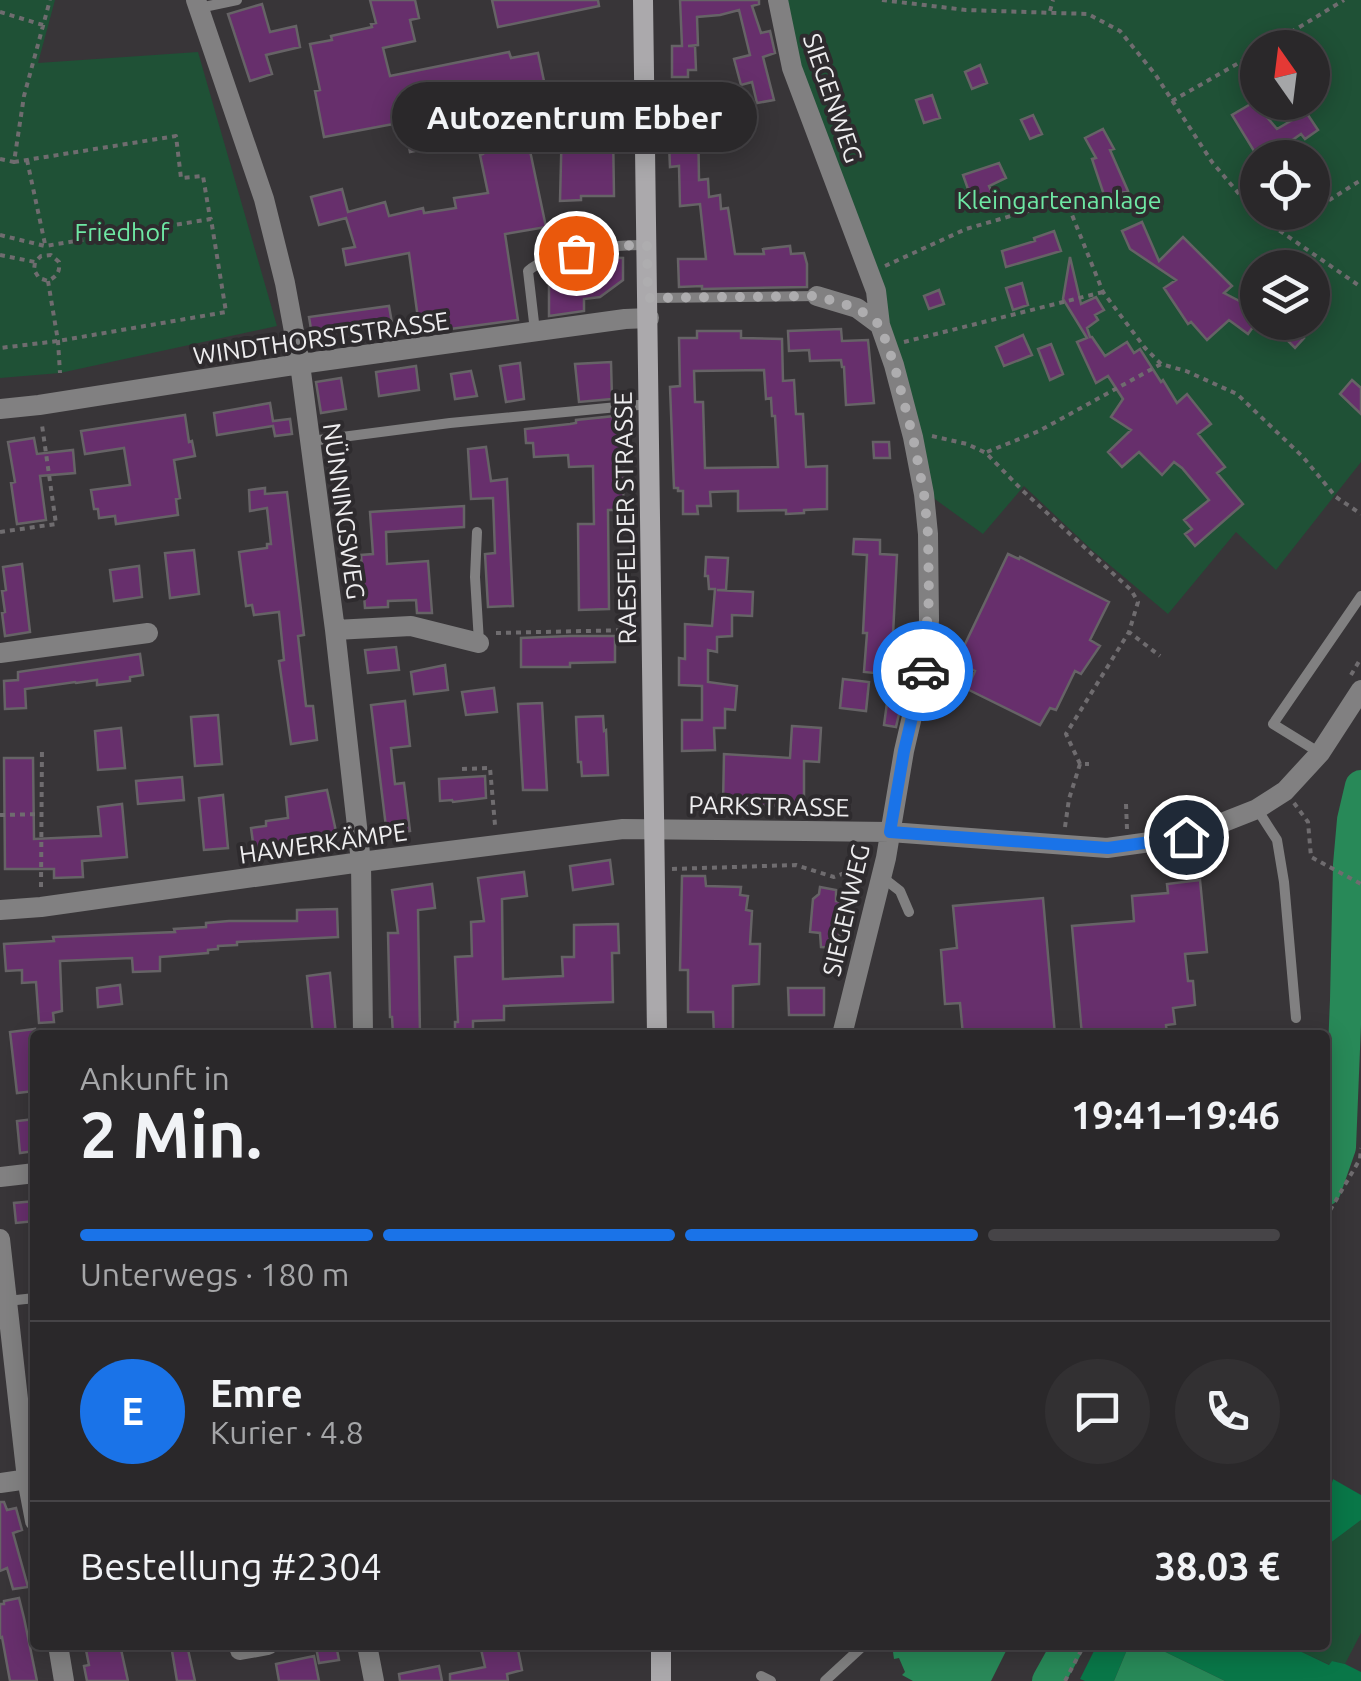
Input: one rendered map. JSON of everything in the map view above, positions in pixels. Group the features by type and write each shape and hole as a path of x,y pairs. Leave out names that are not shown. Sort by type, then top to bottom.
{"main road":[{"name":"RAESFELDER STRASSE","path":"643,0 657,1030"},
{"path":"661,1650 661,1681"}],"street":[{"name":"SIEGENWEG","path":"778,0 792,68 876,291 880,325 913,437 928,534 929,620 924,665 884,867 843,1030"},
{"name":"NÜNNINGSWEG","path":"197,4 264,199 300,364 361,862 363,1030"},
{"path":"817,296 857,308 880,325"},
{"name":"WINDTHORSTSTRASSE","path":"0,409 625,319 648,308"},
{"path":"335,630 411,626 479,643"},
{"path":"0,653 148,633"},
{"name":"PARKSTRASSE","path":"654,830 890,832 1108,848 1186,837 1256,809 1284,790 1320,753 1361,690"},
{"name":"HAWERKÄMPE","path":"0,910 497,845 654,830"},
{"path":"0,1177 30,1174"},
{"path":"0,1240 30,1472"},
{"path":"0,1483 30,1479"},
{"path":"59,1650 64,1681"},
{"path":"367,1650 374,1681"}],"lane":[{"name":"NÜNNINGSWEG","path":"197,4 236,0"},
{"path":"536,332 528,271 532,267 607,245 647,246"},
{"path":"648,308 817,296"},
{"path":"310,442 649,404"},
{"path":"477,532 479,643"},
{"path":"1320,753 1273,724 1361,596"},
{"path":"1256,809 1277,840 1296,1018"},
{"path":"884,867 909,912"},
{"path":"6,1301 30,1299"},
{"path":"825,1681 859,1650"}],"path":[{"path":"14,162 24,96 50,0"},
{"path":"882,0 966,10 1088,14 1120,32 1240,195"},
{"path":"1050,11 1053,0"},
{"path":"1295,30 1344,0"},
{"path":"0,12 43,26"},
{"path":"1172,101 1240,62"},
{"path":"0,159 14,162 176,136 181,178 203,176 226,312 58,342 0,348"},
{"path":"27,160 48,255"},
{"path":"1330,200 1361,180"},
{"path":"870,272 966,229 1066,200 1103,292 1160,364 1237,394 1303,457 1336,497 1361,514"},
{"path":"0,235 45,246 211,220"},
{"path":"1282,230 1361,287"},
{"path":"0,255 35,262"},
{"path":"48,255 60,262 60,270 48,280 39,278 34,270 40,256 48,255"},
{"path":"48,280 60,373"},
{"path":"889,347 1103,292"},
{"path":"986,453 1039,431 1160,364"},
{"path":"0,532 56,524 39,405"},
{"path":"913,437 928,435 986,453 1131,590 1138,602 1129,632 1066,734 1080,764 1064,832"},
{"path":"479,643 496,632 651,630"},
{"path":"1129,632 1160,656"},
{"path":"41,907 42,747"},
{"path":"1080,764 1089,764"},
{"path":"462,769 490,768 497,845"},
{"path":"1284,790 1308,822 1311,857 1361,884"},
{"path":"1126,804 1128,831"},
{"path":"0,815 41,814"},
{"path":"654,869 796,865 834,878 884,867"},
{"path":"1330,1210 1360,1158 1361,1148"},
{"path":"1065,1681 1081,1650"}],"green space":[{"name":"Friedhof","path":"0,0 55,0 38,63 198,52 277,326 60,373 0,378"},
{"name":"Kleingartenanlage","path":"783,0 1361,0 1361,462 1276,570 1236,532 1168,614 1024,486 983,534 932,497"},
{"path":"1361,1520 1361,1633 1345,1664 1332,1661 1330,1665 1298,1650 1330,1650 1330,1543"}],"shaded area":[{"path":"1333,1479 1361,1495 1361,1520 1330,1543"},
{"path":"893,1650 1006,1650 991,1681 913,1681 902,1675 905,1672 899,1658 894,1659"},
{"path":"1094,1650 1127,1650 1114,1681 1080,1679"},
{"path":"1127,1650 1161,1650 1225,1681 1114,1681"},
{"path":"1161,1650 1298,1650 1329,1665 1332,1661 1361,1672 1361,1681 1225,1681"}],"building":[{"path":"370,0 415,0 419,18 410,20 415,41 383,48 390,76 509,52 511,58 538,53 544,81 517,88 519,99 428,117 434,147 410,152 404,122 324,137 315,91 320,90 310,44 372,27 376,23"},
{"path":"492,0 598,0 599,6 498,27"},
{"path":"680,0 759,0 759,4 752,6 761,33 770,31 775,53 763,57 774,100 757,103 752,82 741,85 734,59 750,55 739,10 697,17 698,45 688,46 695,46 696,70 688,70 688,77 672,77 672,46 682,46"},
{"path":"262,4 270,32 296,26 300,47 266,55 272,74 250,81 228,14"},
{"path":"980,65 987,83 972,89 965,72"},
{"path":"932,95 940,118 924,123 916,100"},
{"path":"728,101 729,122 715,123 713,102"},
{"path":"1240,110 1240,120 1269,120 1277,129 1292,120 1311,120 1318,130 1305,139 1301,134 1292,140 1247,140 1232,115"},
{"path":"1033,115 1042,134 1030,139 1021,120"},
{"path":"698,118 699,180 708,179 709,197 720,195 721,209 728,208 735,254 764,254 763,249 790,246 791,254 804,253 807,287 679,287 678,259 706,259 700,204 680,206 679,166 670,167 668,120"},
{"path":"577,121 577,130 613,130 614,196 581,196 581,200 560,201 562,122"},
{"path":"1103,129 1128,191 1105,198 1092,159 1096,158 1085,138"},
{"path":"524,136 546,227 505,234 518,320 420,333 409,253 346,265 343,249 355,247 346,218 319,225 311,197 342,189 348,212 385,202 389,216 423,208 424,213 456,208 454,198 488,193 481,144"},
{"path":"999,163 1006,178 989,186 996,201 975,209 963,175"},
{"path":"1142,222 1159,261 1183,237 1232,286 1224,293 1240,301 1240,328 1229,320 1207,340 1191,322 1188,324 1164,288 1176,280 1130,249 1122,231"},
{"path":"1054,231 1061,251 1006,267 1002,251"},
{"path":"595,257 623,258 623,280 600,297 584,299 584,311 549,316 545,270 577,260 579,268"},
{"path":"1070,257 1081,304 1096,297 1104,310 1095,315 1098,320 1087,328 1105,356 1127,342 1134,353 1140,349 1177,403 1187,394 1211,424 1198,434 1225,467 1217,473 1243,504 1195,546 1185,534 1192,529 1184,520 1209,500 1182,468 1174,462 1162,475 1139,452 1122,467 1108,452 1131,430 1111,417 1123,399 1108,376 1096,383 1077,342 1087,338 1063,299"},
{"path":"1022,283 1028,305 1013,310 1006,288"},
{"path":"939,290 944,304 929,309 924,296"},
{"path":"389,306 392,323 312,335 309,317"},
{"path":"841,329 842,341 868,340 874,403 846,405 841,360 810,361 809,350 789,351 788,331"},
{"path":"697,331 741,331 741,338 782,339 783,381 794,380 796,414 803,414 806,467 827,466 827,509 786,514 786,510 738,511 738,491 710,492 711,506 697,506 698,514 683,514 683,491 674,488 670,387 680,386 679,338 697,338","holes":["764,370 766,399 771,398 775,416 778,467 705,468 703,402 695,402 694,371"]},
{"path":"1023,335 1032,355 1004,366 996,347"},
{"path":"1051,344 1063,374 1050,380 1038,349"},
{"path":"611,362 612,399 579,402 575,364"},
{"path":"520,363 524,399 506,402 500,366"},
{"path":"416,366 419,390 379,396 376,372"},
{"path":"471,371 477,396 455,399 451,374"},
{"path":"341,378 346,409 321,413 316,382"},
{"path":"1352,380 1361,388 1361,414 1340,394"},
{"path":"270,403 273,421 290,419 292,434 275,436 273,426 217,435 214,413"},
{"path":"185,415 195,456 174,460 180,498 176,499 178,515 116,524 115,516 99,518 91,490 130,485 124,448 85,454 81,431"},
{"path":"625,415 623,506 608,510 609,609 579,610 578,524 594,524 593,466 569,467 568,455 534,457 533,443 526,443 525,429"},
{"path":"34,438 37,454 73,450 75,473 40,476 46,520 17,524 8,442"},
{"path":"873,442 889,442 890,458 874,458"},
{"path":"486,447 491,481 507,479 513,606 488,607 485,554 495,553 493,498 471,499 468,449"},
{"path":"265,488 265,494 287,492 304,635 298,636 306,706 313,706 317,740 291,744 279,661 284,660 279,612 254,615 252,605 246,606 239,552 271,544 267,508 250,511 249,490"},
{"path":"464,506 464,527 386,532 387,564 428,561 432,613 417,613 416,600 388,601 388,607 365,608 361,555 373,554 370,512"},
{"path":"854,539 880,540 880,554 897,555 894,675 864,672 867,555 853,554"},
{"path":"194,550 199,594 170,598 165,553"},
{"path":"1008,554 1109,602 1090,640 1100,646 1081,674 1075,671 1056,710 1050,708 1040,725 967,689 975,671 957,661"},
{"path":"706,557 728,558 726,590 717,590 753,592 752,616 732,615 732,636 717,637 717,652 708,650 708,682 737,686 735,710 725,709 725,728 714,728 715,750 682,751 682,720 702,720 702,686 679,685 679,658 685,659 685,624 712,626 715,589 709,589 705,576"},
{"path":"22,564 30,632 5,636 3,567"},
{"path":"139,566 142,597 114,601 110,570"},
{"path":"615,636 615,662 521,667 521,638"},
{"path":"396,647 399,670 368,673 365,650"},
{"path":"140,654 143,675 130,677 130,681 97,685 97,680 25,689 26,708 5,709 4,681 18,680 18,672"},
{"path":"445,665 448,690 414,694 411,672"},
{"path":"843,679 869,682 866,711 840,708"},
{"path":"494,688 497,712 466,715 462,692"},
{"path":"405,701 410,746 391,748 395,784 404,783 410,831 387,835 371,705"},
{"path":"542,703 547,790 523,790 518,704"},
{"path":"887,703 901,705 896,727 884,725"},
{"path":"218,715 222,764 195,766 191,717"},
{"path":"603,716 608,775 582,776 576,717"},
{"path":"792,726 821,728 819,762 804,761 804,806 723,805 724,754 790,758"},
{"path":"121,728 125,768 98,770 95,731"},
{"path":"4,758 33,758 34,839 101,836 98,807 122,804 127,857 82,861 83,877 54,878 54,869 5,869"},
{"path":"485,776 486,798 440,801 439,779"},
{"path":"182,777 184,800 138,804 136,781"},
{"path":"327,790 337,836 254,850 251,828 288,818 286,797"},
{"path":"223,795 228,848 204,850 199,798"},
{"path":"610,860 613,884 573,890 570,866"},
{"path":"524,872 527,896 502,899 503,979 563,976 562,957 574,957 574,925 618,924 619,953 612,953 613,1002 504,1006 504,1020 473,1021 473,1030 455,1030 455,957 472,956 471,922 484,921 478,878"},
{"path":"682,876 705,876 706,886 741,887 740,895 748,896 746,910 752,911 750,944 760,944 759,984 733,986 733,1030 714,1030 713,1012 688,1012 688,970 680,970"},
{"path":"1200,880 1207,952 1185,954 1195,1005 1173,1008 1175,1024 1166,1025 1166,1030 1082,1030 1072,926 1134,921 1132,896 1168,893 1167,884"},
{"path":"432,884 435,908 418,910 420,1030 393,1030 390,1017 388,933 398,933 392,890"},
{"path":"820,887 836,890 836,901 847,902 838,948 821,947 820,933 810,932 813,899"},
{"path":"1043,898 1055,1030 963,1030 960,1003 945,1004 941,950 957,948 953,906"},
{"path":"337,909 338,937 237,942 208,953 160,957 160,971 133,972 132,958 60,961 62,1011 53,1013 54,1022 39,1023 36,982 22,983 22,970 6,971 4,944 54,941 53,937 175,932 174,929 229,921 297,921 297,910"},
{"path":"330,973 336,1030 312,1030 307,976"},
{"path":"120,985 122,1004 98,1007 97,988"},
{"path":"788,988 824,988 824,1015 789,1015"},
{"path":"35,1029 30,1030 30,1092 17,1093 10,1032"},
{"path":"30,1120 30,1152 20,1153 17,1121"},
{"path":"30,1201 30,1222 16,1223 14,1203"},
{"path":"0,1502 4,1502 7,1510 16,1508 22,1530 13,1533 28,1587 13,1589 7,1568 0,1571"},
{"path":"19,1598 37,1681 10,1681 0,1638 0,1604"},
{"path":"86,1650 121,1650 128,1681 87,1681 84,1666 89,1665"},
{"path":"172,1650 188,1650 195,1681 177,1681"},
{"path":"317,1650 337,1650 339,1660 319,1663"},
{"path":"481,1650 518,1650 522,1670 507,1674 508,1681 450,1681 450,1674 485,1667"},
{"path":"314,1656 319,1681 279,1681 276,1664"},
{"path":"439,1666 442,1681 400,1681 399,1674"}],"waterway":[{"path":"1330,1176 1340,1147 1349,865 1361,786"},
{"path":"1048,1681 1065,1650"}],"way so far":[{"path":"576,253 607,245 647,246 648,298 817,296 857,308 880,325 894,364 924,494 929,620 923,671"}],"place":[{"name":"Autozentrum Ebber","path":"576,253"}],"route":[{"path":"923,671 890,832 1108,848 1186,837"}]}
